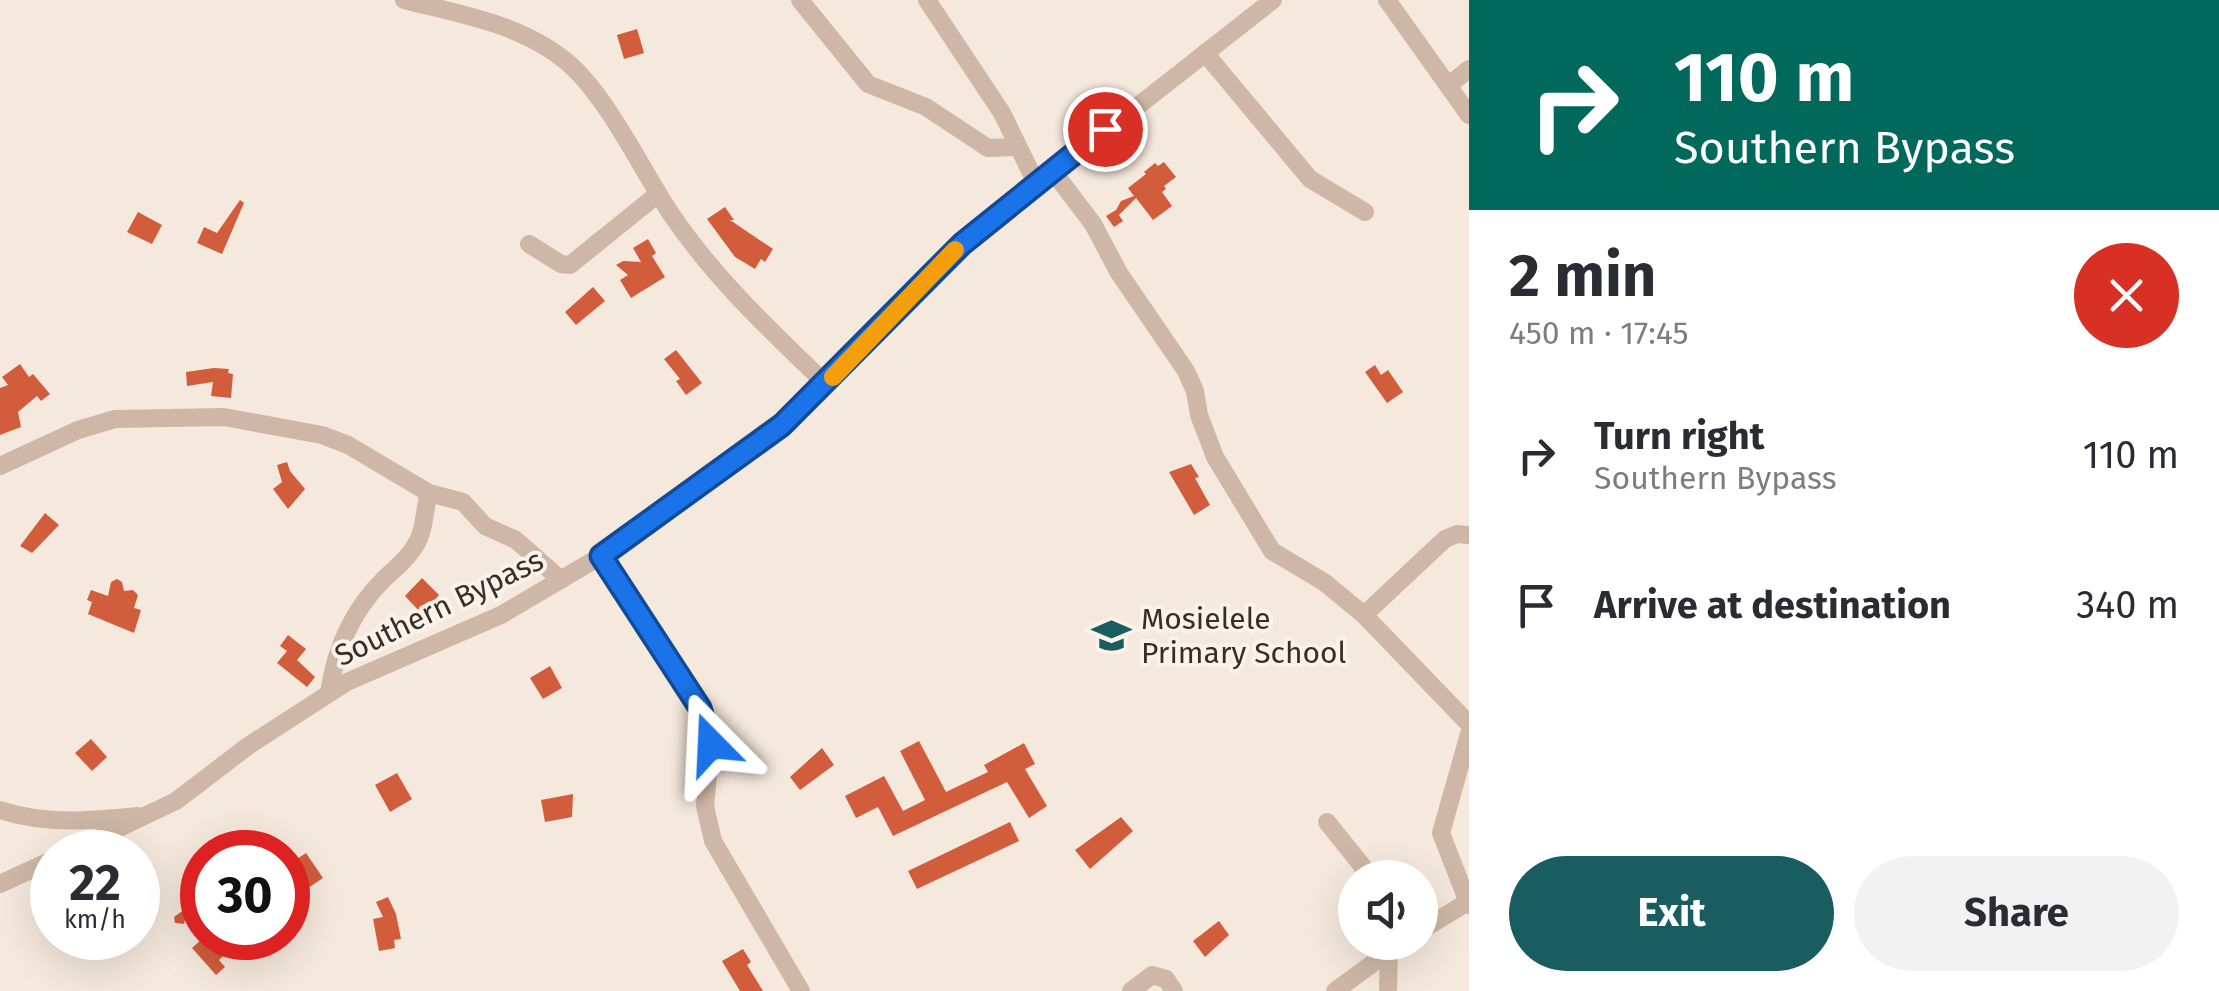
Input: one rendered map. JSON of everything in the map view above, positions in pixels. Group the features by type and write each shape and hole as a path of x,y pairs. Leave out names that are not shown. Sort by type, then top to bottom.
{"street":[{"path":"404,0 492,24 536,42 567,62 596,97 711,270 826,384"},
{"path":"480,0 492,24"},
{"path":"800,0 868,84 926,107 988,148 1018,146"},
{"path":"927,0 1002,112 1036,183"},
{"name":"Southern Bypass","path":"118,830 152,815 329,693 384,665 476,628 601,556 763,442 826,384 929,275 1052,170 1273,0"},
{"path":"1387,0 1469,115"},
{"path":"1205,53 1310,179 1365,212"},
{"path":"1450,85 1469,69"},
{"path":"1052,170 1093,224 1119,273 1186,372 1196,391 1215,457 1260,534 1283,559 1324,582 1364,615 1469,724"},
{"path":"529,244 561,264 570,265 658,194"},
{"path":"0,466 97,422 136,417 224,417 322,435 348,445 429,493 463,502 485,526 516,540 561,580"},
{"path":"329,693 340,645 372,593 421,536 429,493"},
{"path":"1364,615 1444,539 1456,534 1469,535"},
{"path":"601,556 700,708 711,744 704,806 712,841 801,991"},
{"path":"1438,922 1468,904 1441,833 1469,734"},
{"path":"0,810 21,817 66,822 152,815"},
{"path":"1328,822 1358,860"},
{"path":"1,883 30,870"},
{"path":"1338,990 1375,960"},
{"path":"1388,991 1391,960"},
{"path":"1131,991 1152,974 1166,978 1174,991"}],"building":[{"path":"637,29 644,53 624,59 617,35"},
{"path":"1164,162 1176,177 1162,192 1172,206 1153,220 1136,198 1119,215 1123,221 1114,227 1106,216 1121,201 1134,196 1128,188 1144,172 1155,163 1158,166"},
{"path":"240,200 244,203 222,254 197,243 204,227 217,233"},
{"path":"725,207 734,220 730,220 773,249 755,269 735,257 707,219"},
{"path":"138,212 162,225 152,244 127,232"},
{"path":"648,239 656,253 652,256 665,277 631,298 620,280 628,275 616,265 623,261 641,262 633,248"},
{"path":"593,287 605,301 576,325 565,312"},
{"path":"676,350 702,383 686,395 676,381 680,379 664,359"},
{"path":"20,364 50,394 41,401 37,396 18,412 21,427 0,435 0,388 8,385 2,377"},
{"path":"1375,365 1381,375 1388,370 1403,392 1387,403 1365,372"},
{"path":"229,369 228,373 233,374 231,398 211,396 213,382 187,386 186,372"},
{"path":"287,462 305,489 288,509 273,489 282,482 277,465"},
{"path":"1191,464 1210,505 1194,515 1169,472"},
{"path":"45,513 59,525 32,553 20,546"},
{"path":"422,578 439,595 428,609 420,612 405,596"},
{"path":"117,579 124,591 133,590 138,595 134,608 141,610 134,633 88,614 91,590 108,596 111,582"},
{"path":"288,635 306,649 297,660 315,677 307,687 277,663 287,651 280,646"},
{"path":"550,666 562,688 543,699 530,678"},
{"path":"91,739 107,757 92,771 75,753"},
{"path":"919,741 946,792 988,772 984,765 1024,743 1035,764 1025,769 1047,806 1029,818 1007,782 893,836 878,807 856,818 845,796 884,776 903,811 925,800 900,751"},
{"path":"822,748 834,765 800,790 790,777"},
{"path":"397,773 412,799 390,812 375,785"},
{"path":"573,794 572,817 545,822 541,800"},
{"path":"1121,817 1133,831 1090,869 1075,850"},
{"path":"1010,822 1019,841 917,889 908,871"},
{"path":"310,859 323,878 310,887"},
{"path":"388,897 401,939 394,940 395,948 379,951 373,919 383,917 376,902"},
{"path":"1219,921 1229,935 1205,957 1193,941"},
{"path":"743,949 751,962 747,965 763,991 740,991 722,961"},
{"path":"203,960 219,960 225,967 216,975"}],"slow traffic":[{"path":"833,377 955,250"}],"place":[{"name":"Mosielele Primary School","path":"1111,636"}],"route":[{"path":"711,744 700,708 601,556 763,442 826,384 962,244 1105,129"}]}
